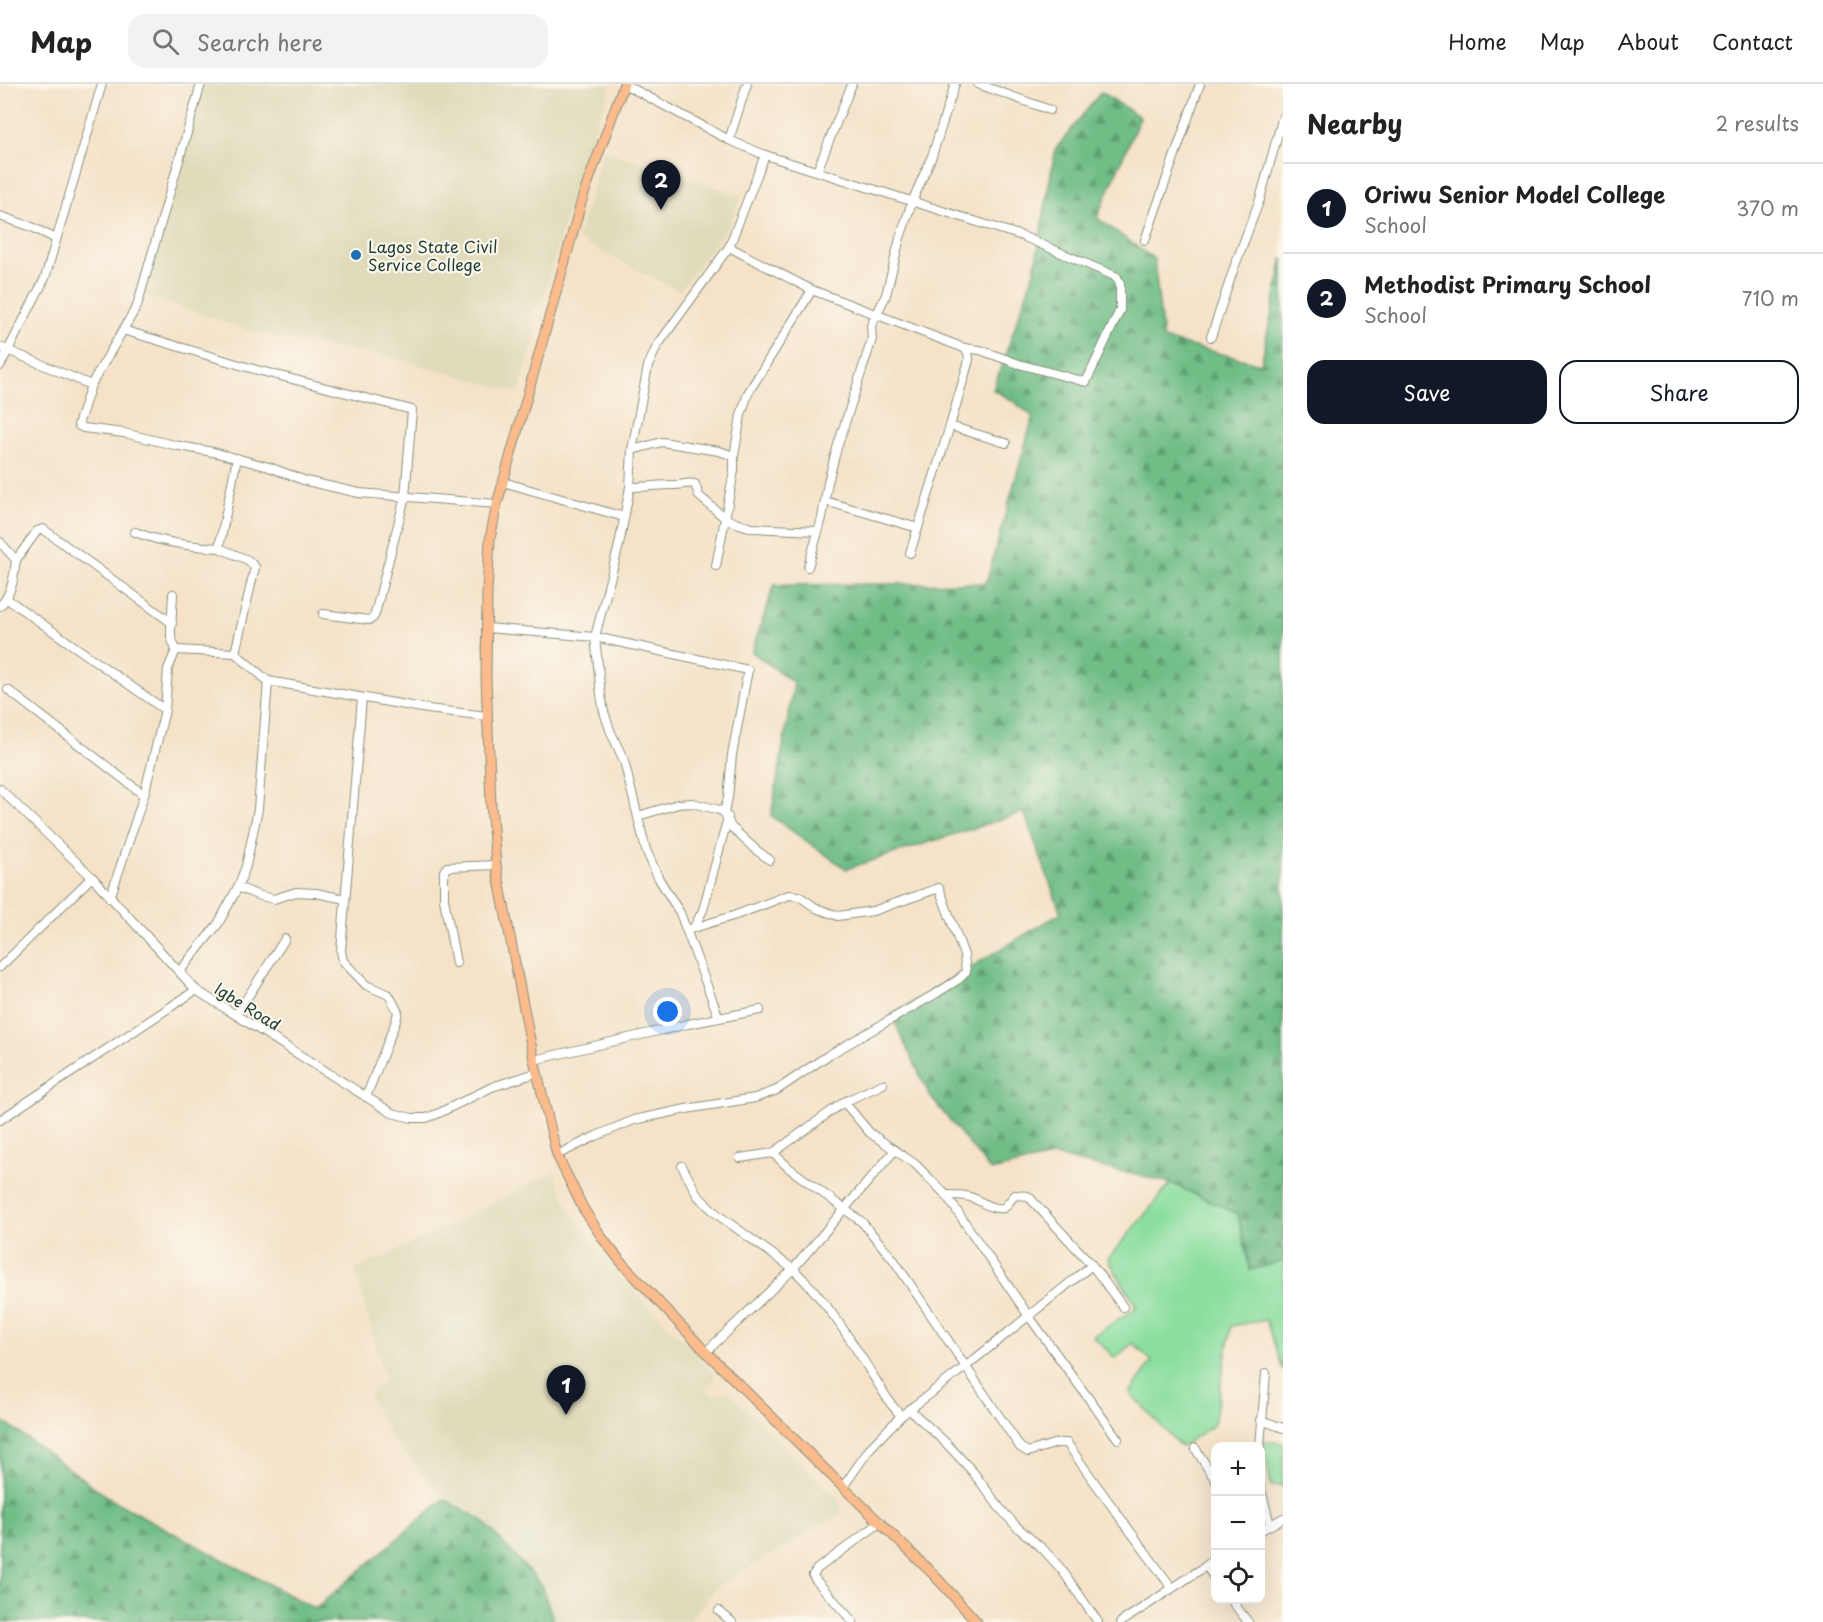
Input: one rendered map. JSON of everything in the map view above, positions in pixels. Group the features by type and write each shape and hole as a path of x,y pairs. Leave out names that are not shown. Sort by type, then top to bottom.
{"main road":[{"path":"624,84 583,196 546,322 497,504 490,539 487,716 496,865 536,1073 557,1155 583,1208 603,1239 629,1271 706,1352 881,1522 977,1622"}],"street":[{"path":"0,366 4,349 45,278 102,84"},
{"path":"201,84 137,306 92,385 78,425 83,428 124,433 237,458 306,481 359,493 497,504"},
{"path":"624,84 729,140 765,155 1022,236 1117,277 1120,284 1120,310 1086,382 1018,364 981,350 964,348 812,290 729,247"},
{"path":"729,140 747,84"},
{"path":"817,171 852,84"},
{"path":"808,567 837,448 872,339 872,326 886,295 900,238 912,202 932,156 955,84"},
{"path":"978,84 1050,110"},
{"path":"1145,240 1200,84"},
{"path":"1211,337 1260,199 1283,116"},
{"path":"719,1018 690,928 659,879 645,850 624,761 609,730 604,712 595,637 619,545 630,487 632,450 648,366 657,346 729,247 765,155"},
{"path":"0,216 32,227 56,239"},
{"path":"716,566 734,471 734,456 741,415 748,393 812,290"},
{"path":"123,330 257,370 412,410 405,497 375,614 369,620 323,614"},
{"path":"910,553 969,360 968,352 964,348"},
{"path":"4,349 92,385"},
{"path":"950,426 1006,443"},
{"path":"632,450 662,442 719,451 734,456"},
{"path":"219,548 237,458"},
{"path":"503,482 624,517"},
{"path":"630,487 692,482 699,495 725,518 752,528 818,531"},
{"path":"825,501 918,528"},
{"path":"0,606 7,599 14,577 16,560 37,531 43,529 172,624"},
{"path":"135,532 158,541 219,548 248,560 255,567 235,653"},
{"path":"0,542 16,560"},
{"path":"110,898 144,795 165,710 168,669 176,650 171,637 173,594"},
{"path":"7,599 165,710"},
{"path":"487,628 595,637 748,670 732,755 731,784 726,814 703,910 690,928"},
{"path":"176,650 235,653 268,681 428,709 487,716"},
{"path":"180,971 218,924 238,887 246,866 258,809 268,681"},
{"path":"8,690 144,795"},
{"path":"362,698 341,947 343,961 366,985 389,995 398,1012 366,1097"},
{"name":"Igbe Road","path":"0,789 92,877 196,990 392,1113 412,1118 426,1118 492,1087 536,1073"},
{"path":"638,816 678,804 692,803 726,814"},
{"path":"726,814 731,827 770,860"},
{"path":"456,963 444,899 444,871 447,867 496,865"},
{"path":"0,967 92,877"},
{"path":"238,887 274,899 296,892 316,893 345,899"},
{"path":"557,1155 634,1120 755,1098 777,1090 827,1056 937,993 966,972 964,955 939,888 873,910 838,916 816,908 799,896 793,895 690,928"},
{"path":"236,1015 285,939"},
{"path":"0,1120 196,990"},
{"path":"534,1060 760,1010"},
{"path":"740,1158 773,1153 844,1102 883,1084"},
{"path":"844,1102 870,1133 915,1164 946,1194 1028,1316 1118,1439"},
{"path":"706,1352 793,1269 895,1150"},
{"path":"773,1153 789,1168 862,1221 885,1247 1014,1440 1024,1451 1028,1452 1057,1443 1067,1443 1172,1588"},
{"path":"682,1166 698,1196 718,1215 793,1269 822,1300 901,1416"},
{"path":"946,1194 966,1196 997,1209 1004,1208 1015,1195 1028,1196 1092,1265 1123,1307"},
{"path":"843,1487 871,1447 901,1416 1092,1265"},
{"path":"1260,1442 1266,1373"},
{"path":"909,1409 947,1444 973,1472 1017,1527 1044,1550 1062,1570 1098,1622"},
{"path":"1261,1420 1283,1428"},
{"path":"1195,1448 1211,1474"},
{"path":"1263,1496 1270,1525"},
{"path":"1265,1528 1283,1518"},
{"path":"853,1622 813,1575 817,1569 881,1522"},
{"path":"1121,1622 1211,1561"},
{"path":"1206,1566 1211,1574"},
{"path":"1235,1604 1248,1622"},
{"path":"719,1611 732,1622"}],"shaded area":[{"name":"Lagos State Civil Service College","path":"204,84 612,84 581,165 541,305 533,309 530,323 536,332 519,393 397,359 256,333 144,295"},
{"path":"604,150 742,196 730,224 679,291 577,239"},
{"path":"554,1172 570,1211 590,1239 621,1277 715,1374 713,1381 704,1388 713,1396 727,1391 838,1499 842,1513 718,1586 689,1622 554,1622 541,1585 482,1520 444,1499 389,1435 369,1396 385,1380 355,1270 437,1232"}],"green space":[{"path":"1101,92 1140,117 1097,218 1154,259 1163,339 1261,364 1283,258 1283,1261 1250,1270 1238,1214 1171,1183 1054,1156 991,1171 930,1096 891,1015 1061,913 1024,812 846,869 771,816 794,683 752,652 774,585 986,583 1033,417 1012,400 993,390 1034,272 1055,150"},
{"path":"1171,1183 1238,1214 1250,1270 1283,1261 1283,1371 1266,1320 1231,1326 1214,1424 1181,1447 1130,1393 1152,1361 1133,1343 1115,1358 1093,1336 1137,1307 1108,1259"},
{"path":"0,1419 114,1501 315,1609 444,1499 482,1520 541,1585 554,1622 0,1622"},
{"path":"1263,1442 1283,1443 1283,1486 1271,1486"}],"place":[{"name":"Methodist Primary School","path":"661,210"},
{"name":"Lagos State Civil Service College","path":"356,255"},
{"name":"Oriwu Senior Model College","path":"566,1415"}]}
